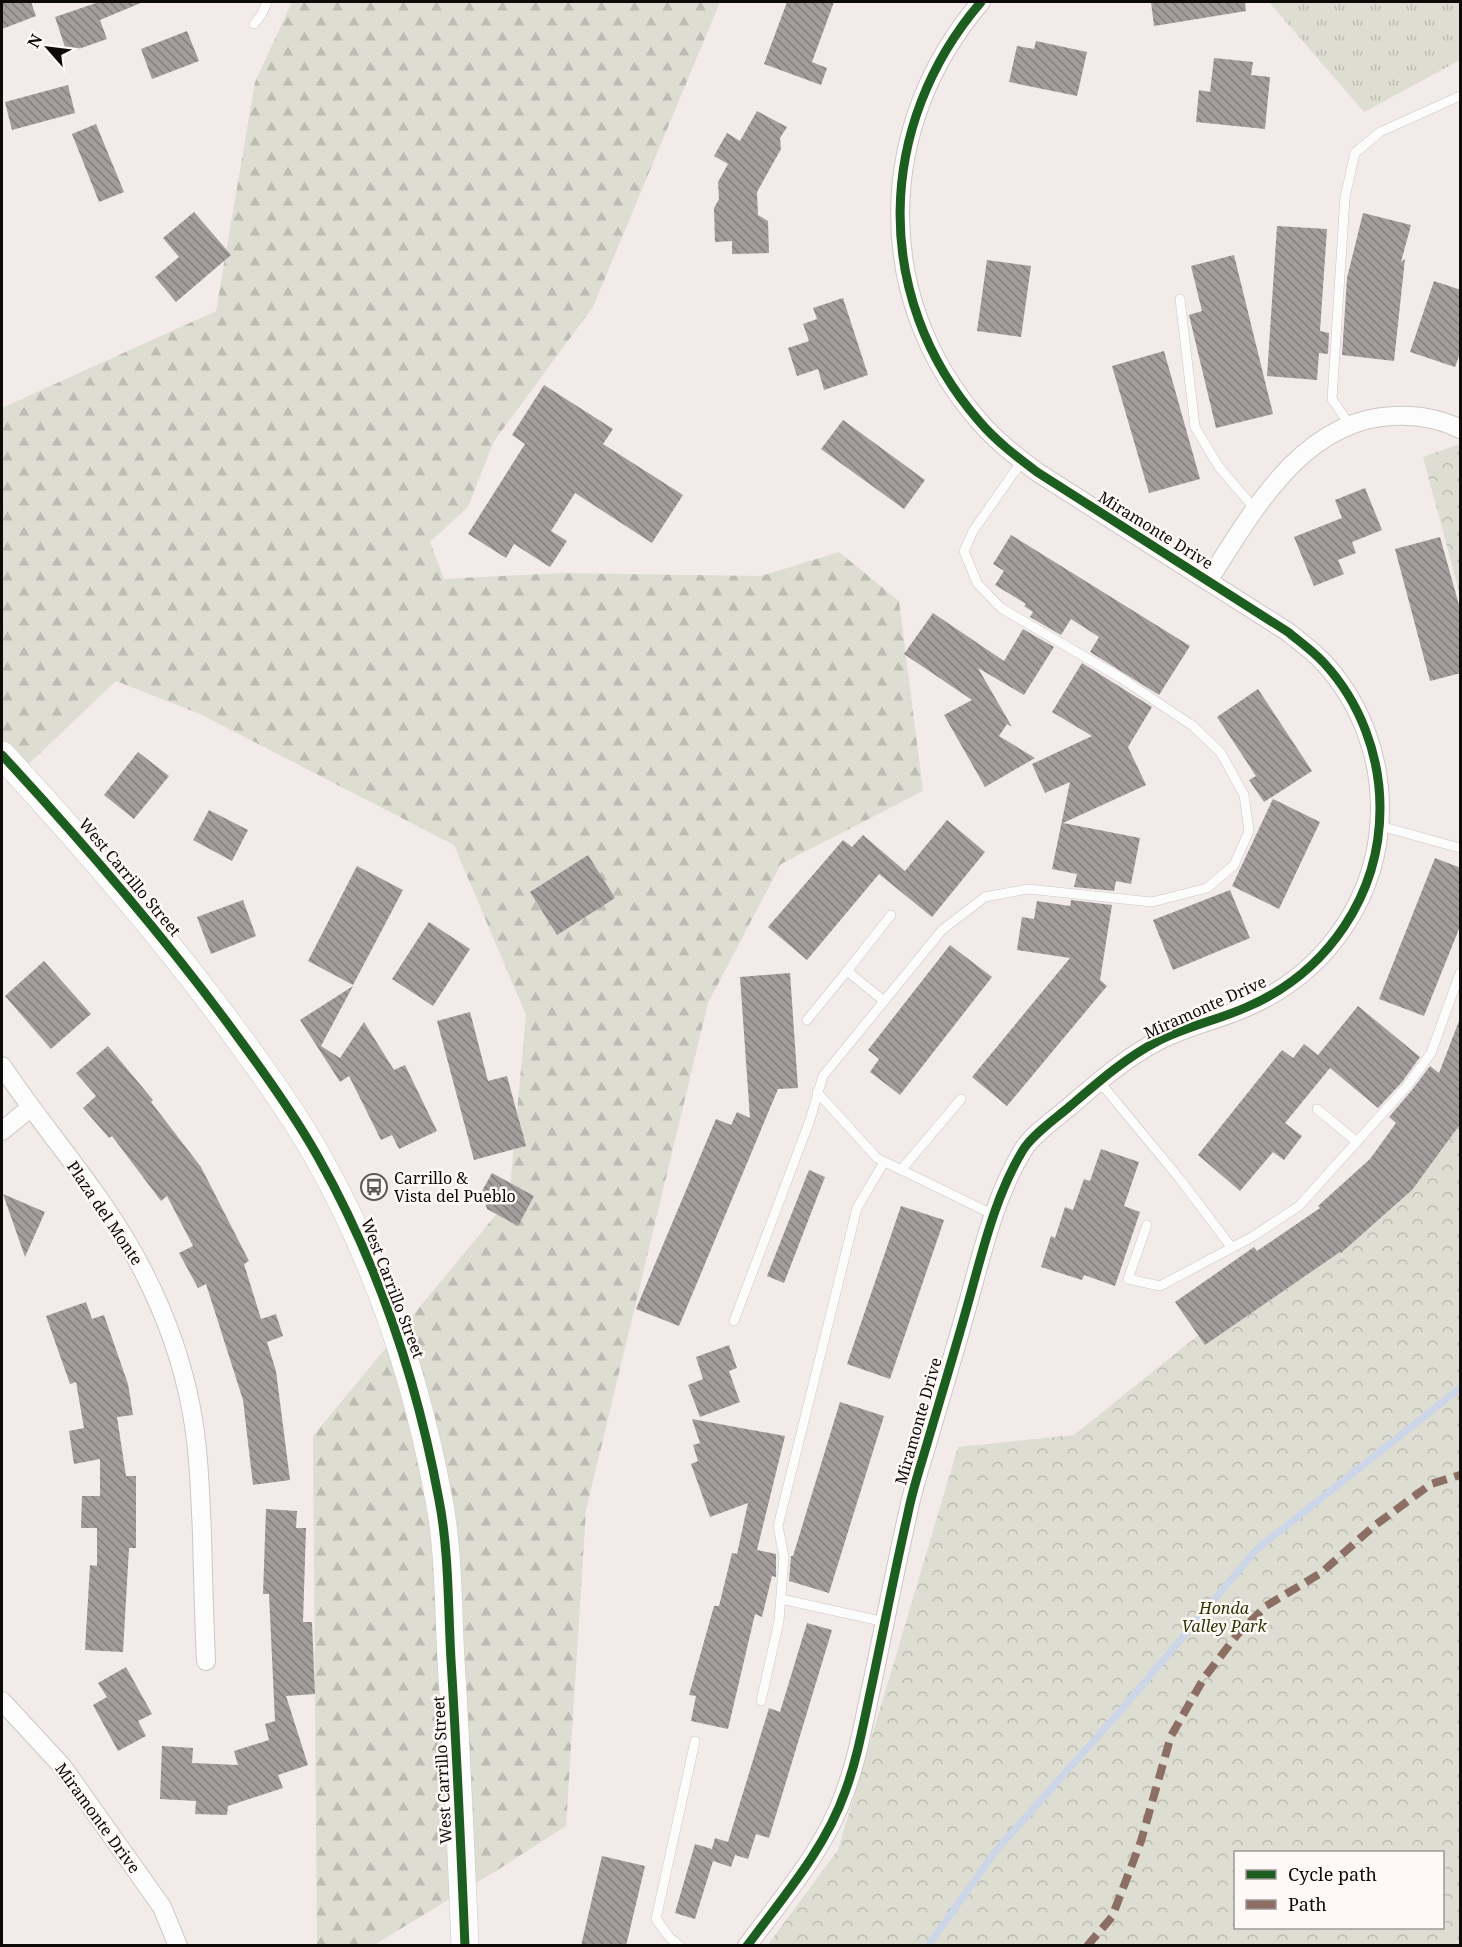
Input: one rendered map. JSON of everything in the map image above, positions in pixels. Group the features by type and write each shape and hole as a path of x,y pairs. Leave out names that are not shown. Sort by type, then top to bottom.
{"main road":[{"name":"West Carrillo Street","path":"2,755 129,896 214,1004 279,1094 318,1156 359,1237 390,1311 426,1434 440,1505 449,1613 465,1946"}],"street":[{"name":"Miramonte Drive","path":"747,1946 809,1861 826,1834 845,1794 858,1752 909,1507 998,1202 1025,1146 1116,1067 1156,1042 1187,1027 1244,1008 1271,995 1311,966 1338,936 1355,911 1376,855 1380,826 1380,796 1376,766 1368,737 1356,709 1341,684 1322,660 1288,632 1022,461 980,422 959,396 936,359 918,320 909,288 902,245 900,212 902,179 909,136 920,101 938,62 962,24 981,2"},
{"path":"1208,581 1254,508 1274,483 1304,454 1330,435 1349,424 1379,416 1410,415 1449,423 1461,429"},
{"name":"Plaza del Monte","path":"2,1066 30,1108 115,1223 143,1270 165,1319 191,1407 197,1443 206,1661"},
{"path":"2,1131 30,1108"},
{"name":"Miramonte Drive","path":"2,1701 62,1766 162,1907 178,1946"}],"lane":[{"path":"254,24 262,14 267,2"},
{"path":"1349,424 1332,399 1345,197 1355,153 1380,132 1461,96"},
{"path":"1180,299 1195,427 1219,467 1254,508"},
{"path":"734,1322 810,1119 823,1076 942,930 985,897 1028,889 1152,902 1207,888 1234,865 1249,831 1244,795 1221,753 1193,726 1120,678 1001,608 977,583 964,551 973,531 1022,461"},
{"path":"1380,826 1461,848"},
{"path":"807,1020 891,915"},
{"path":"847,971 884,1001"},
{"path":"1147,1224 1128,1279 1160,1286 1252,1237 1299,1206 1407,1086 1431,1053 1461,973"},
{"path":"1100,1081 1179,1178 1232,1248"},
{"path":"817,1092 876,1158 994,1215"},
{"path":"901,1170 961,1099"},
{"path":"1317,1109 1357,1142"},
{"path":"761,1701 779,1621 784,1557 778,1526 857,1208 884,1162"},
{"path":"781,1599 885,1622"},
{"path":"680,1946 670,1938 656,1919 695,1741"}],"green space":[{"path":"292,2 720,2 593,307 494,441 468,507 430,542 444,579 560,573 761,576 839,552 899,601 923,791 781,864 708,1003 586,1510 566,1826 374,1945 317,1945 313,1436 509,1199 526,1015 454,845 200,714 116,681 19,773 2,756 2,408 216,311 255,82"},
{"path":"1269,2 1460,2 1460,60 1364,112"},
{"path":"1460,444 1460,595 1423,457"},
{"name":"Honda Valley Park","path":"1460,1125 1460,1945 767,1946 838,1850 958,1447 1074,1435"}],"building":[{"path":"2,2 31,2 36,16 2,29"},
{"path":"99,2 143,2 100,20 107,39 67,53 55,17"},
{"path":"787,2 834,2 812,62 827,68 821,85 764,64"},
{"path":"1151,2 1245,2 1246,11 1154,26"},
{"path":"187,31 199,61 152,79 141,49"},
{"path":"1036,41 1087,52 1077,96 1009,82 1017,46 1034,49"},
{"path":"1214,58 1253,62 1251,75 1270,77 1265,129 1196,122 1199,90 1210,92"},
{"path":"68,85 75,113 12,130 5,102"},
{"path":"757,111 787,127 780,138 781,149 757,192 758,215 768,221 769,253 732,254 732,241 715,242 714,208 719,199 718,182 728,164 714,156 727,133 740,141"},
{"path":"96,124 124,192 99,202 72,134"},
{"path":"194,212 231,255 176,302 155,277 179,257 163,238"},
{"path":"1363,213 1411,225 1401,262 1405,259 1394,361 1342,355 1347,278"},
{"path":"1277,226 1327,229 1320,331 1329,333 1328,354 1319,353 1317,380 1267,376"},
{"path":"1234,255 1273,414 1216,428 1189,315 1202,311 1191,266"},
{"path":"987,260 1031,266 1021,337 977,331"},
{"path":"1434,281 1461,290 1461,351 1455,367 1410,352"},
{"path":"843,298 868,375 824,390 818,369 797,376 788,348 809,341 803,324 817,319 813,308"},
{"path":"1164,351 1200,479 1149,493 1112,366"},
{"path":"544,385 613,429 603,444 683,495 652,543 575,493 551,531 567,541 550,567 514,544 506,558 468,534 525,444 512,435"},
{"path":"843,420 925,480 904,509 821,449"},
{"path":"1365,488 1382,530 1352,542 1356,553 1338,560 1344,574 1314,586 1294,537 1342,518 1335,500"},
{"path":"1011,535 1190,646 1159,695 1090,652 1099,637 1071,619 1061,635 1030,617 1033,612 1024,606 1026,604 995,585 1004,571 993,564"},
{"path":"1440,537 1461,612 1461,673 1430,681 1395,549"},
{"path":"933,613 1004,661 1023,629 1054,647 1024,695 978,668 1012,727 1007,724 999,736 1035,758 985,787 944,715 972,700 904,654"},
{"path":"1082,663 1152,707 1128,747 1146,785 1063,823 1140,838 1131,884 1116,881 1114,891 1074,887 1077,874 1052,869 1070,782 1045,793 1032,764 1092,736 1052,712"},
{"path":"1258,689 1312,771 1264,802 1249,780 1256,776 1217,717"},
{"path":"138,752 169,776 134,819 104,795"},
{"path":"1273,799 1320,822 1279,909 1232,886"},
{"path":"209,810 248,830 232,861 193,840"},
{"path":"947,820 985,852 932,917 879,874 807,960 768,927 843,840 852,847 863,835 905,871"},
{"path":"588,855 615,898 557,935 530,892"},
{"path":"1435,858 1461,868 1461,924 1424,1016 1379,999"},
{"path":"357,866 403,890 353,985 308,961"},
{"path":"1230,890 1250,938 1173,970 1153,920"},
{"path":"243,900 256,936 211,954 197,917"},
{"path":"1071,900 1112,905 1100,980 1107,986 1007,1106 972,1077 1070,958 1017,950 1022,917 1034,919 1037,901 1070,906"},
{"path":"429,922 470,949 433,1006 392,979"},
{"path":"950,945 992,977 900,1095 870,1072 879,1059 868,1050"},
{"path":"44,961 91,1014 51,1049 5,996"},
{"path":"790,973 798,1088 778,1089 679,1326 636,1309 716,1119 731,1125 737,1112 750,1118 740,977"},
{"path":"353,986 321,1046 340,1058 364,1022 394,1070 405,1065 437,1131 399,1149 392,1135 381,1140 349,1076 340,1082 300,1020"},
{"path":"1358,1006 1420,1057 1402,1082 1378,1108 1330,1068 1285,1123 1302,1136 1284,1160 1273,1152 1240,1191 1198,1155 1282,1050 1293,1058 1304,1044 1318,1055"},
{"path":"470,1012 488,1081 507,1076 526,1146 474,1160 437,1021"},
{"path":"1459,1021 1461,1123 1412,1190 1341,1253 1205,1345 1175,1302 1254,1247 1257,1251 1320,1208 1318,1206 1370,1159 1396,1123 1389,1117 1430,1066 1439,1073"},
{"path":"108,1046 153,1100 151,1102 201,1167 249,1261 244,1264 261,1319 276,1314 283,1336 267,1342 276,1371 290,1480 253,1485 243,1400 206,1284 198,1288 179,1253 193,1246 167,1196 161,1201 112,1136 109,1138 83,1108 96,1096 76,1073"},
{"path":"1101,1149 1139,1162 1124,1206 1140,1212 1115,1286 1084,1275 1082,1280 1041,1267 1051,1236 1055,1238 1065,1207 1073,1210 1084,1179 1090,1181"},
{"path":"809,1170 825,1177 784,1283 767,1276"},
{"path":"492,1173 534,1196 518,1226 487,1209 482,1191"},
{"path":"3,1194 45,1212 25,1257"},
{"path":"901,1206 944,1220 890,1379 847,1364"},
{"path":"86,1302 92,1319 104,1315 128,1384 133,1415 117,1417 126,1476 136,1476 136,1548 129,1548 123,1652 85,1650 90,1565 97,1566 97,1528 81,1528 82,1496 100,1496 100,1459 74,1464 69,1431 84,1428 76,1382 70,1384 46,1316"},
{"path":"729,1345 737,1368 729,1371 740,1402 700,1417 688,1385 703,1379 696,1357"},
{"path":"840,1402 884,1416 829,1593 789,1581 791,1556 793,1556"},
{"path":"692,1419 785,1436 757,1550 776,1554 776,1577 772,1576 762,1617 755,1614 728,1729 691,1721 696,1696 689,1695 714,1606 719,1606 732,1553 737,1554 748,1503 710,1517 691,1464 698,1461 693,1445 700,1443"},
{"path":"266,1509 297,1511 296,1528 306,1528 303,1622 312,1622 315,1694 286,1696 308,1765 278,1775 283,1788 228,1806 227,1815 195,1814 196,1801 160,1799 162,1746 193,1748 192,1763 238,1765 234,1751 269,1740 265,1724 275,1721 269,1594 263,1594"},
{"path":"807,1623 832,1630 769,1838 756,1834 748,1859 735,1855 731,1867 713,1861 695,1919 675,1913 695,1844 712,1849 715,1838 728,1842 769,1708 780,1712"},
{"path":"126,1667 152,1714 138,1721 146,1736 118,1751 93,1705 107,1697 98,1683"},
{"path":"602,1856 645,1866 626,1946 581,1946"}],"waterway":[{"path":"928,1946 994,1853 1122,1709 1256,1550 1460,1388"}],"marked path":[{"path":"1087,1946 1112,1917 1141,1841 1171,1736 1204,1678 1237,1635 1266,1606 1321,1573 1374,1526 1431,1484 1460,1475"}],"cycle path":[{"path":"747,1946 815,1853 837,1813 845,1792 854,1765 915,1484 996,1207 1023,1150 1044,1127 1134,1055 1169,1036 1247,1007 1276,992 1302,973 1325,952 1344,927 1371,871 1378,840 1379,788 1372,749 1358,712 1337,678 1324,663 1288,632 1037,472 1007,448 979,421 944,372 919,320 904,266 900,211 906,155 921,101 946,50 981,2"},
{"path":"2,755 155,929 261,1069 291,1112 318,1157 340,1198 377,1281 407,1367 419,1411 430,1455 445,1539 465,1946"}],"place":[{"name":"Carrillo & Vista del Pueblo","path":"374,1187"}]}
